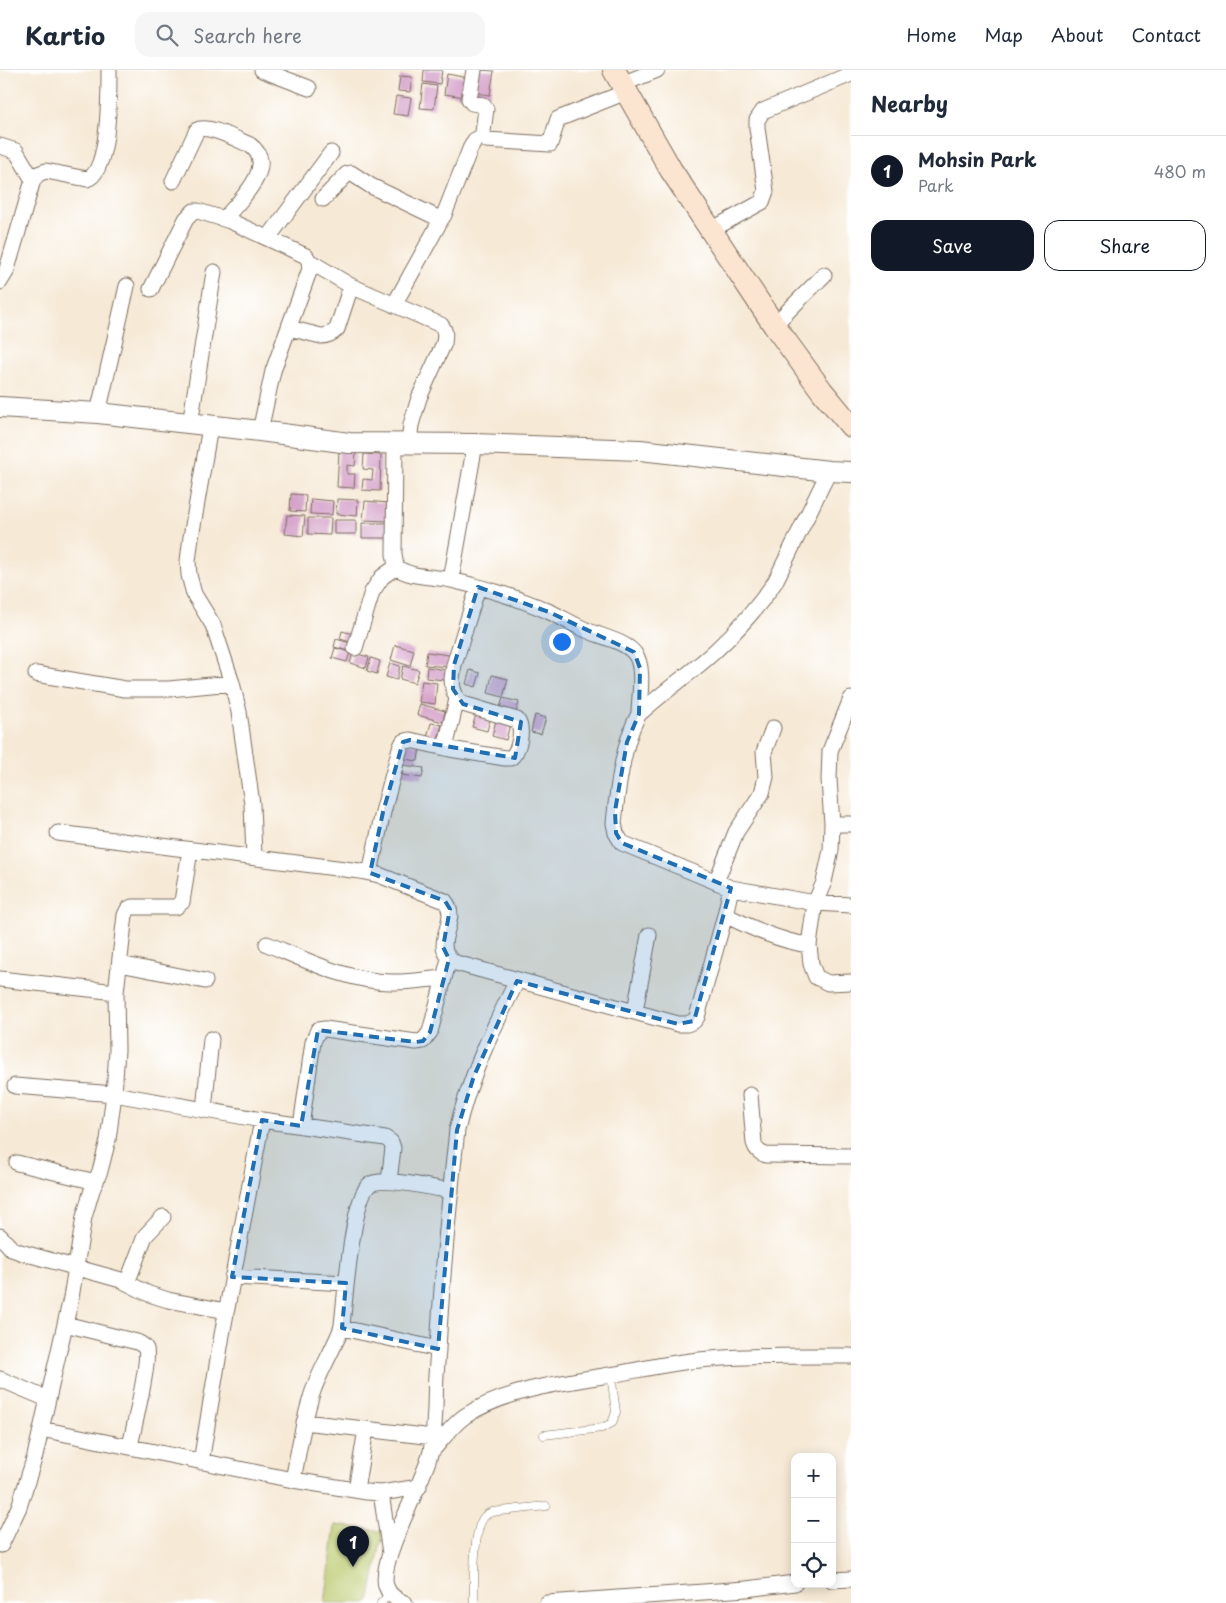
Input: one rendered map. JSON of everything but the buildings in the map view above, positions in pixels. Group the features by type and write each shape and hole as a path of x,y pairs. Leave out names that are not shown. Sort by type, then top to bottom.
{"main road":[{"path":"621,82 670,170 774,325 822,391 851,426"}],"street":[{"path":"0,282 6,272 33,180 38,174 46,171 87,179 94,176 106,144 109,70"},
{"path":"262,70 309,88"},
{"path":"474,70 469,99 472,102 483,105 486,109 483,136"},
{"path":"483,136 486,140 550,144 558,119 621,82 657,70"},
{"path":"711,230 762,202 766,191 757,120 763,111 851,74"},
{"path":"173,181 196,130 200,128 208,128 250,145 259,156 260,166 256,178 252,187 224,219"},
{"path":"394,305 444,215 470,149 475,140 483,136"},
{"path":"0,146 16,151 22,158 33,180"},
{"path":"268,238 331,153"},
{"path":"323,199 347,174 351,173 371,186 438,218 442,218"},
{"path":"151,289 190,214 194,211 224,219 306,256 310,269 273,371 260,431"},
{"path":"309,262 351,286 442,325 446,334 441,352 419,398 402,443 394,554 396,567 404,572 450,580 512,597 549,612 584,630 626,646 634,652 640,668 639,714"},
{"path":"189,423 214,272"},
{"path":"774,325 824,275"},
{"path":"98,413 127,286"},
{"path":"289,328 321,336 334,332 337,329 351,286"},
{"path":"0,407 98,413 349,443 474,444 640,450 851,472"},
{"path":"210,427 191,537 188,560 189,575 194,594 213,625 232,682 239,712 252,804 254,857"},
{"path":"450,580 474,444"},
{"path":"829,471 775,582 764,598 732,635 713,653 639,714 627,742 614,823 616,833 622,843 731,888 815,903 851,905"},
{"path":"355,648 372,592 382,577 396,567"},
{"path":"370,873 382,812 402,745 406,741 410,740 505,758 510,758 516,754 521,731 520,723 517,720 463,704 457,698 453,689 454,664 478,587"},
{"path":"36,674 125,689 170,689 232,682"},
{"path":"445,748 457,698"},
{"path":"851,699 830,752 829,779 832,824 829,864 815,903 809,945 811,964 816,977 828,983 851,982"},
{"path":"716,882 736,832 762,793 766,777 764,752 773,728"},
{"path":"832,824 851,824"},
{"path":"58,833 370,873 445,901 450,909 450,914 443,947 449,959 456,963 678,1024 688,1024 694,1021 702,1002 726,916 731,888"},
{"path":"1,1545 19,1507 28,1480 65,1324 84,1217 100,1171 108,1140 117,1050 116,992 126,911 132,907 176,907 179,905 182,902 190,850"},
{"path":"726,916 793,943 809,945"},
{"path":"635,1011 649,936"},
{"path":"267,944 320,966 347,975 371,980 390,982 444,978"},
{"path":"301,1126 313,1042 318,1030 325,1028 416,1042 423,1041 430,1032 449,959"},
{"path":"120,964 205,981"},
{"path":"0,979 116,992"},
{"path":"405,1603 385,1599 385,1577 390,1552 419,1487 432,1444 438,1348 457,1130 461,1111 496,1023 517,981"},
{"path":"204,1110 211,1039"},
{"path":"15,1086 114,1094 262,1120 385,1138 393,1148 389,1181"},
{"path":"750,1095 754,1143 756,1149 761,1153 766,1155 851,1156"},
{"path":"201,1462 232,1277 262,1120"},
{"path":"17,1163 96,1182"},
{"path":"293,1480 304,1422 320,1374 342,1328 355,1220 363,1194 368,1185 375,1182 389,1181 451,1191"},
{"path":"127,1283 145,1236 163,1217"},
{"path":"0,1236 12,1249 20,1252 127,1283 141,1291 168,1300 226,1311"},
{"path":"232,1277 346,1283"},
{"path":"65,1324 137,1342 146,1349 146,1364 130,1447"},
{"path":"342,1328 438,1348"},
{"path":"432,1444 465,1416 504,1397 568,1381 710,1359 851,1356"},
{"path":"0,1379 47,1399"},
{"path":"304,1422 366,1429 432,1444"},
{"path":"41,1429 293,1480 356,1490 381,1493 419,1487"},
{"path":"356,1490 366,1429"},
{"path":"381,1493 390,1552"},
{"path":"836,1580 851,1578"},
{"path":"547,1603 746,1596 791,1584"}],"lane":[{"path":"544,1435 602,1428 612,1423 616,1412 611,1375"},
{"path":"474,1603 476,1539 485,1516 492,1512 546,1506"}],"highlighted area":[{"path":"478,587 549,612 634,652 640,668 639,714 627,742 615,811 616,833 622,843 731,888 694,1021 678,1024 517,981 474,1076 457,1130 438,1349 342,1328 346,1283 232,1277 262,1120 301,1126 318,1030 416,1042 423,1041 430,1032 449,959 443,947 450,909 445,901 370,873 383,812 403,742 410,740 515,758 521,722 463,704 453,689 454,665"}],"green space":[{"path":"335,1525 383,1531 369,1603 325,1603"}],"place":[{"name":"Mohsin Park","path":"353,1567"}]}
